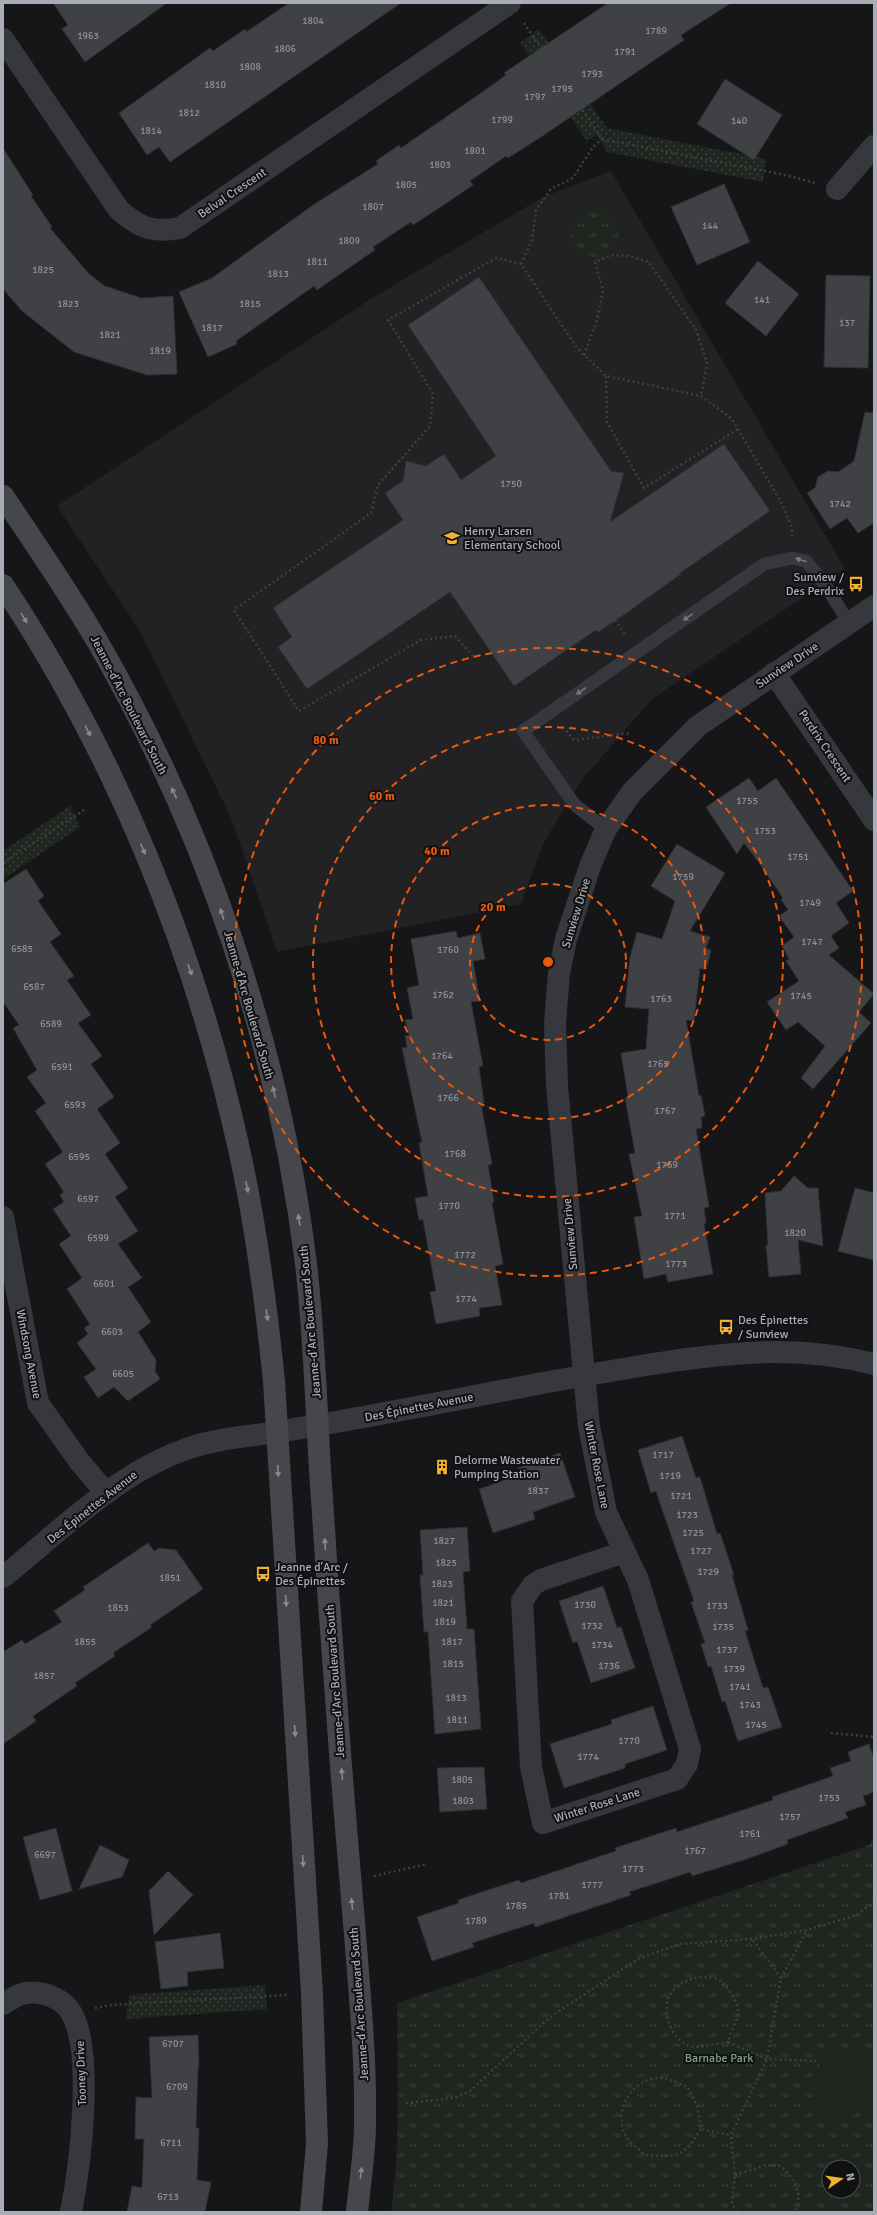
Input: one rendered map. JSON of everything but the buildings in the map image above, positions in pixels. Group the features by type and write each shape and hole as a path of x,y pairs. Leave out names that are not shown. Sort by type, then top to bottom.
{"main road":[{"name":"Jeanne-d'Arc Boulevard South","path":"3,496 45,557 96,639 139,720 188,823 219,906 258,1030 285,1138 306,1264 319,1426 340,1750 364,2049 365,2128 357,2212"},
{"path":"3,585 65,688 103,759 164,898 193,979 214,1050 237,1141 251,1211 267,1318 276,1432 312,1993 317,2144 311,2212"}],"street":[{"name":"Belval Crescent","path":"3,39 119,210 132,222 148,229 164,231 180,228 510,3"},
{"path":"837,189 874,146"},
{"name":"Sunview Drive","path":"584,1374 557,1085 555,1024 559,973 566,939 576,905 606,829 632,792 698,726 874,606"},
{"name":"Perdrix Crescent","path":"774,673 874,820"},
{"name":"Windsong Avenue","path":"3,1217 38,1403 79,1461 106,1493"},
{"name":"Des Épinettes Avenue","path":"3,1577 106,1493 142,1468 181,1451 209,1442 319,1426 584,1374 721,1354 771,1351 812,1352 874,1364"},
{"name":"Winter Rose Lane","path":"584,1374 589,1426 606,1512 638,1580 690,1749 687,1764 677,1779 543,1823 531,1768 522,1601 533,1585 541,1580 624,1552"},
{"name":"Tooney Drive","path":"3,2004 20,1995 40,1993 53,1997 65,2005 72,2013 78,2029 82,2048 83,2097 81,2146 70,2212"}],"lane":[{"path":"606,829 575,805 523,731 764,564 792,558 806,561 826,586 849,623"}],"path":[{"path":"510,3 602,139 785,175 837,189"},
{"path":"521,264 532,240 536,210 551,189 573,178 593,147 602,139"},
{"path":"584,355 597,320 603,290 595,262 611,255 630,256 649,262 696,330 707,363 701,396"},
{"path":"473,656 455,636 421,640 299,711 234,610 371,513 378,486 430,426 433,394 388,320 496,258 521,264 577,348 606,376 701,396 732,419 781,502 792,527 792,558"},
{"path":"606,376 607,422 644,488 738,429"},
{"path":"560,724 574,740 630,733"},
{"path":"3,863 84,810"},
{"path":"831,1733 874,1737"},
{"path":"350,1879 387,1874 427,1864"},
{"path":"406,2103 454,2098 470,2091 550,2017 638,1959 679,1944 752,1939 807,1930 857,1915 874,1901"},
{"path":"737,2212 732,2204 735,2175 731,2135 767,2059 781,1978 807,1930"},
{"path":"752,1939 781,1978"},
{"path":"728,2042 738,2012 732,1994 722,1983 708,1976 684,1981 670,1994 668,2008 669,2025 680,2041 694,2047 728,2042 767,2059 816,2061"},
{"path":"72,2013 110,2005 312,1993"},
{"path":"660,2078 688,2087 697,2105 701,2129 689,2147 672,2157 645,2155 627,2138 621,2116 626,2098 632,2089 643,2082 660,2078"},
{"path":"701,2129 731,2135"},
{"path":"735,2175 767,2165 781,2166 792,2176 798,2194 799,2204 795,2212"}],"shaded area":[{"name":"Henry Larsen Elementary School","path":"611,171 845,569 652,699 581,781 544,842 521,904 277,952 232,820 140,631 57,506 374,297 543,197"}],"green space":[{"path":"539,29 607,128 766,159 763,182 607,152 597,135 587,141 520,43"},
{"path":"594,209 603,211 611,216 616,224 618,233 616,242 611,250 603,255 594,257 585,255 577,250 572,242 570,233 572,224 577,216 585,211"},
{"path":"70,806 80,827 3,879 3,851"},
{"name":"Barnabe Park","path":"874,1836 874,2212 391,2212 397,2134 397,2003 869,1845"},
{"path":"265,1985 267,2009 126,2019 129,1995"},
{"path":"865,2048 874,2048 874,2109 825,2120 822,2119 817,2095 817,2079 818,2071 824,2056"}],"place":[{"name":"Henry Larsen Elementary School","path":"452,538"},
{"name":"Sunview / Des Perdrix","path":"856,584"},
{"name":"Des Épinettes / Sunview","path":"726,1327"},
{"name":"Delorme Wastewater Pumping Station","path":"442,1467"},
{"name":"Jeanne d'Arc / Des Épinettes","path":"263,1574"}]}
